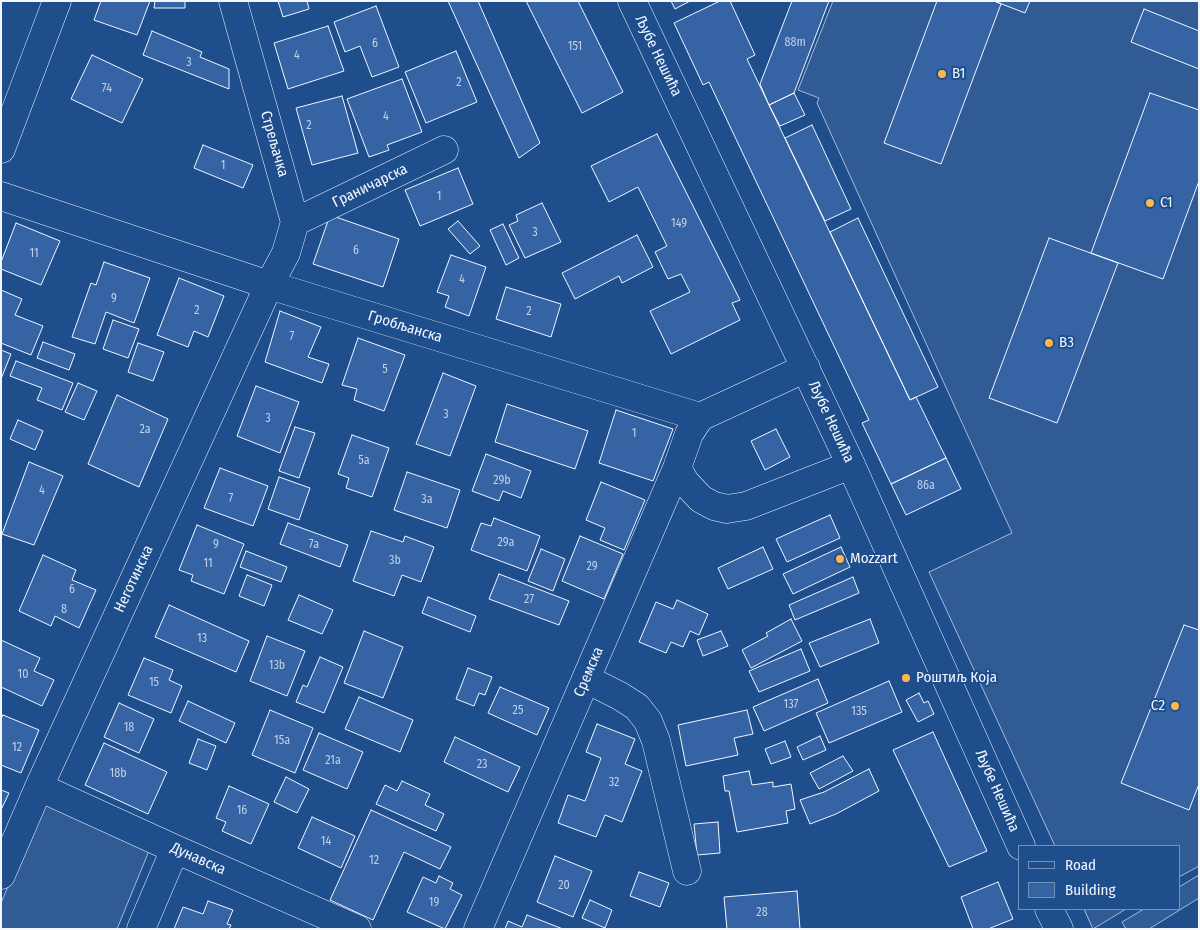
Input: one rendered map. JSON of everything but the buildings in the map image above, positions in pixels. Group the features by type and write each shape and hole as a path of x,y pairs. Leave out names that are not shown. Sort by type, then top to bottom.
{"street":[{"path":"1,150 9,105 57,1"},
{"name":"Стрељачка","path":"233,1 296,222"},
{"name":"Љубе Нешића","path":"632,1 806,368 1021,845"},
{"name":"Граничарска","path":"296,222 444,150"},
{"name":"Гробљанска","path":"1,196 270,285 700,417"},
{"path":"270,285 286,253 296,222"},
{"name":"Неготинска","path":"1,875 39,788 270,285"},
{"path":"700,417 806,368"},
{"name":"Сремска","path":"478,929 677,468 689,434 700,417"},
{"path":"677,468 685,482 701,499 714,506 727,509 746,506 850,465"},
{"path":"586,679 638,707 648,721 656,741 687,871"},
{"name":"Дунавска","path":"39,788 357,929"},
{"path":"141,929 175,849"},
{"path":"1050,910 1059,929"}],"shaded area":[{"path":"833,1 1199,1 1199,866 1180,876 1180,845 1055,845 929,572 1012,533 817,103 819,98 798,90"},
{"path":"44,801 151,846 117,929 1,929 1,903"},
{"path":"1199,875 1199,898 1180,910 1180,886"},
{"path":"1084,910 1124,910 1093,929"},
{"path":"1142,910 1180,910 1149,929 1126,929 1122,922"}],"place":[{"name":"B1","path":"942,74"},
{"name":"C1","path":"1150,203"},
{"name":"B3","path":"1049,343"},
{"name":"Mozzart","path":"840,559"},
{"name":"Роштиљ Која","path":"906,678"},
{"name":"C2","path":"1175,706"}]}
